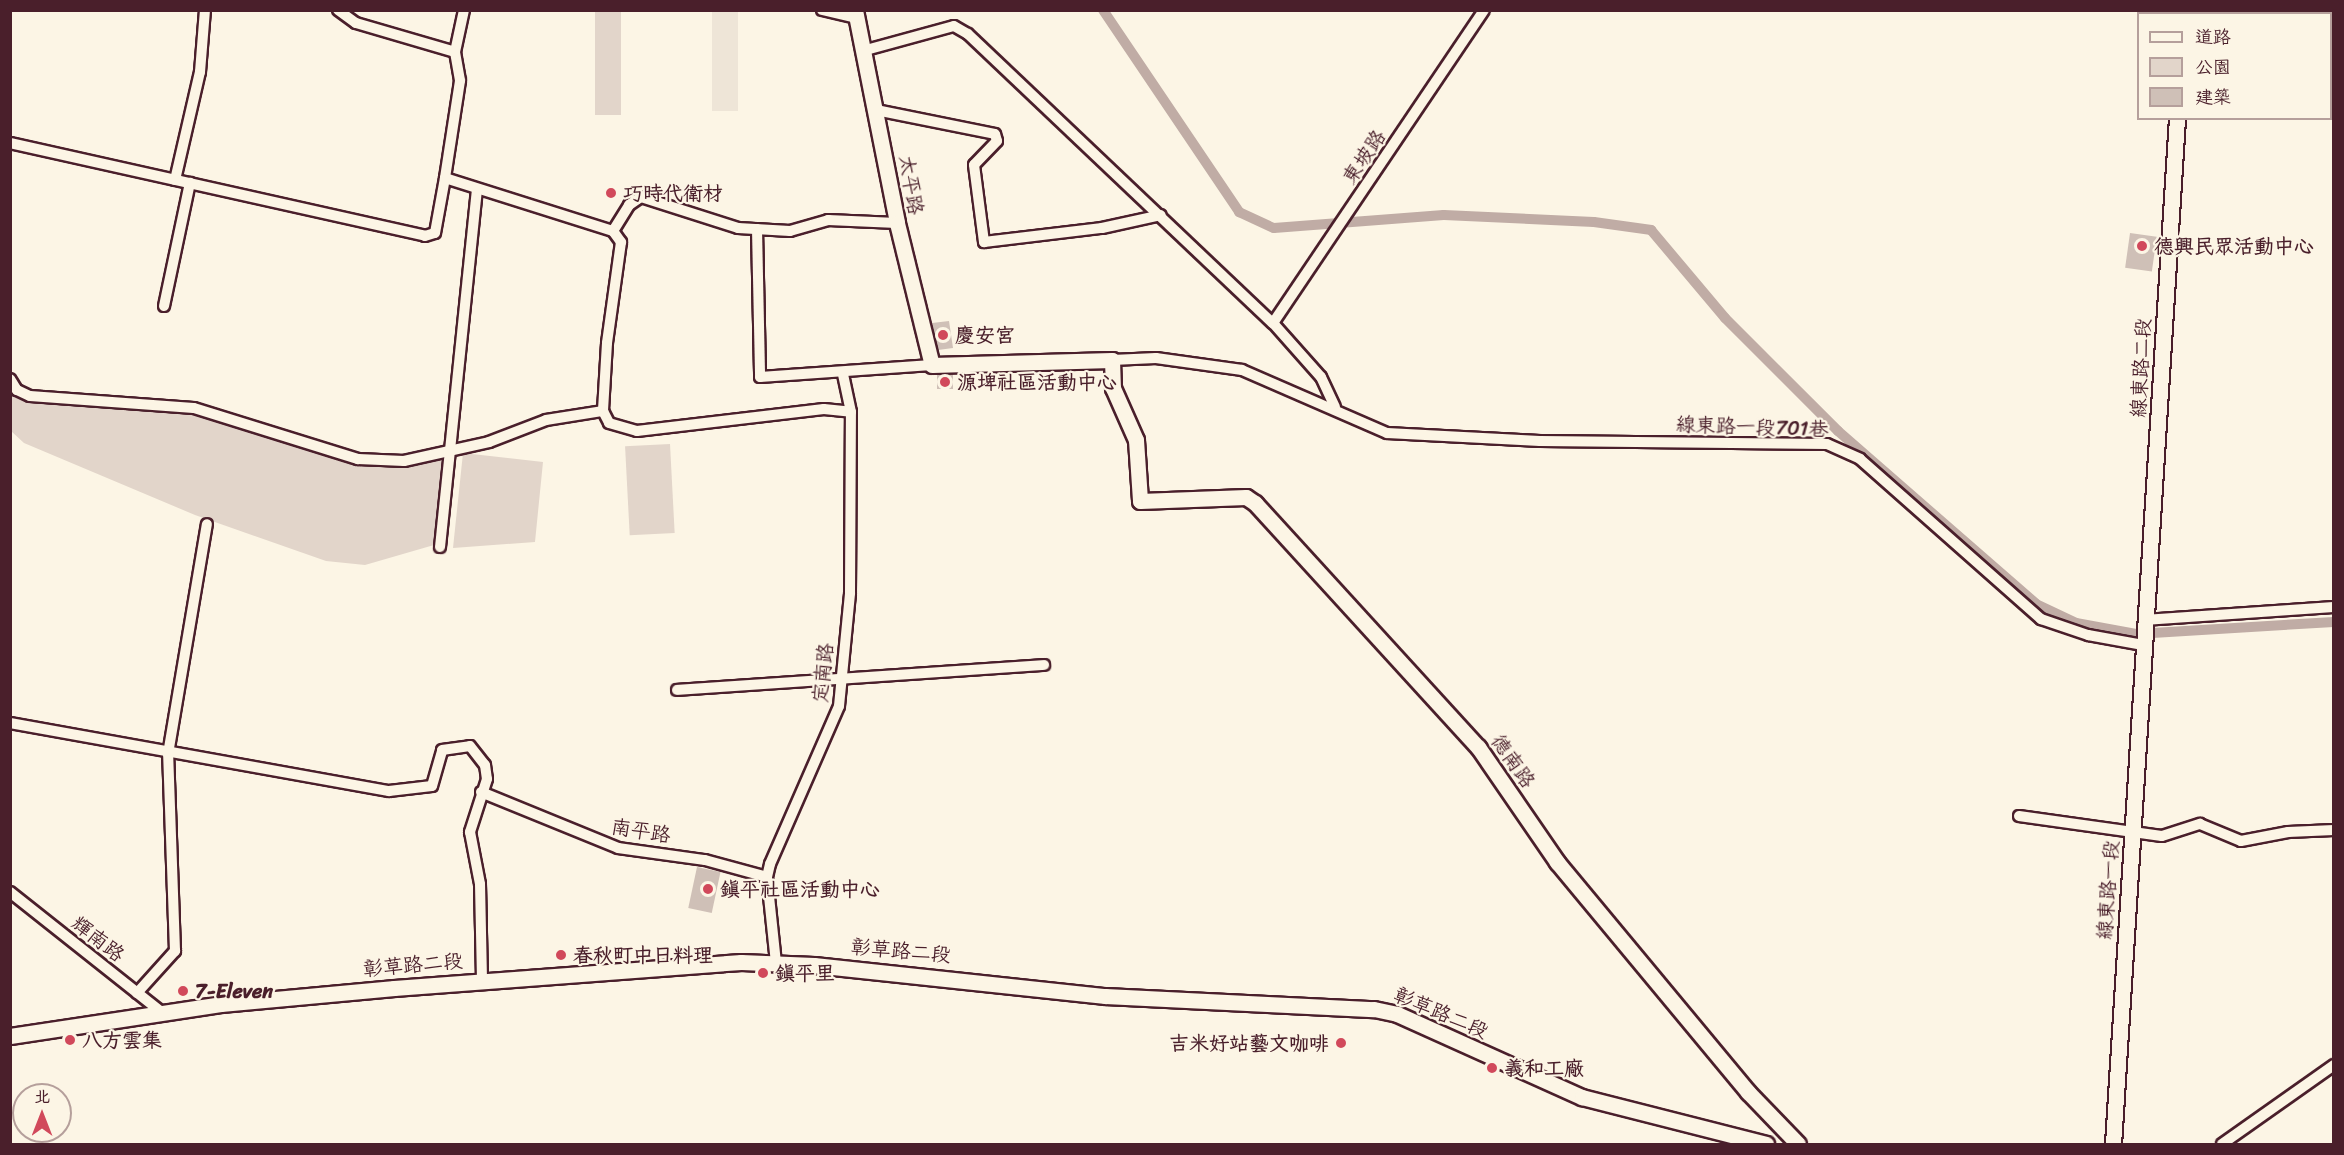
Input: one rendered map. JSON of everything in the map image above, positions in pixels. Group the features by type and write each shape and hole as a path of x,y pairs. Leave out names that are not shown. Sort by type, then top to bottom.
{"street":[{"path":"175,180 200,72 205,10"},
{"path":"338,10 356,23 455,52"},
{"path":"10,143 425,237 435,233 445,178 460,81 455,52 464,10"},
{"path":"822,10 856,14"},
{"name":"東坡路","path":"1273,323 1484,10"},
{"name":"太平路","path":"856,14 866,50 897,223 932,365"},
{"path":"866,50 954,26 1161,215 1273,323 1321,377 1335,407"},
{"path":"876,110 995,134 997,141 974,165 984,242 1102,228 1161,215"},
{"name":"線東路二段","path":"2143,641 2177,120"},
{"path":"445,178 613,231 621,242 607,343 603,411 609,423 637,431 824,409 851,412"},
{"path":"164,306 189,183"},
{"path":"440,547 477,189"},
{"path":"613,231 628,205 641,197 738,228 790,231 828,220 897,223"},
{"path":"757,229 760,378 932,365 1112,360"},
{"name":"線東路一段701巷","path":"1112,360 1156,358 1242,370 1335,407 1387,433 1540,441 1827,444 1860,459 2041,619 2088,636 2143,641"},
{"name":"德南路","path":"1112,360 1113,388 1136,440 1140,501 1246,497 1255,503 1478,747 1557,862 1748,1092 1798,1144"},
{"name":"定南路","path":"776,963 767,877 788,817 835,722 841,681 850,593 851,412 843,373"},
{"path":"10,379 17,390 30,396 194,408 358,459 404,461 450,451 546,420 603,411"},
{"path":"137,993 175,951 168,754 207,524"},
{"path":"2144,620 2334,607"},
{"name":"線東路一段","path":"2113,1144 2143,641"},
{"path":"677,690 841,681 1044,665"},
{"path":"10,723 168,754 389,791 432,786 442,750 470,746 485,765 487,779 470,832 480,884 482,980"},
{"name":"南平路","path":"481,792 618,849 705,860 767,877"},
{"path":"2019,816 2172,835 2187,825 2200,824 2241,841 2294,831 2334,830"},
{"name":"輝南路","path":"10,892 164,1014"},
{"name":"彰草路二段","path":"10,1036 164,1014 482,980 776,963 947,976 1106,996 1374,1009 1397,1014 1582,1097 1766,1144"},
{"path":"2222,1144 2334,1065"}],"shaded area":[{"path":"712,11 738,11 738,111 712,111"}],"green space":[{"path":"595,11 621,11 621,115 595,115"},
{"path":"10,376 21,394 176,401 226,413 299,441 390,460 448,453 434,545 365,565 326,561 195,515 24,443 11,431"},
{"path":"670,444 675,533 630,535 625,446"},
{"path":"463,453 543,462 535,542 453,548"}],"building":[{"name":"德興民眾活動中心","path":"2130,233 2157,237 2152,271 2125,268"},
{"name":"慶安宮","path":"949,321 953,348 938,350 932,323"},
{"name":"源埤社區活動中心","path":"937,374 953,374 953,389 937,389"},
{"name":"鎮平社區活動中心","path":"697,867 720,872 712,913 688,908"}],"waterway":[{"path":"1103,10 1239,212 1274,228 1444,215 1594,222 1651,230 1725,318 1838,431 2036,604 2076,623 2136,634 2334,622"}],"place":[{"name":"巧時代衛材","path":"611,193"},
{"name":"德興民眾活動中心","path":"2142,246"},
{"name":"慶安宮","path":"943,335"},
{"name":"源埤社區活動中心","path":"945,382"},
{"name":"鎮平社區活動中心","path":"708,889"},
{"name":"春秋町中日料理","path":"561,955"},
{"name":"鎮平里","path":"763,973"},
{"name":"7-Eleven","path":"183,991"},
{"name":"八方雲集","path":"70,1040"},
{"name":"吉米好站藝文咖啡","path":"1341,1043"},
{"name":"義和工廠","path":"1492,1068"}]}
